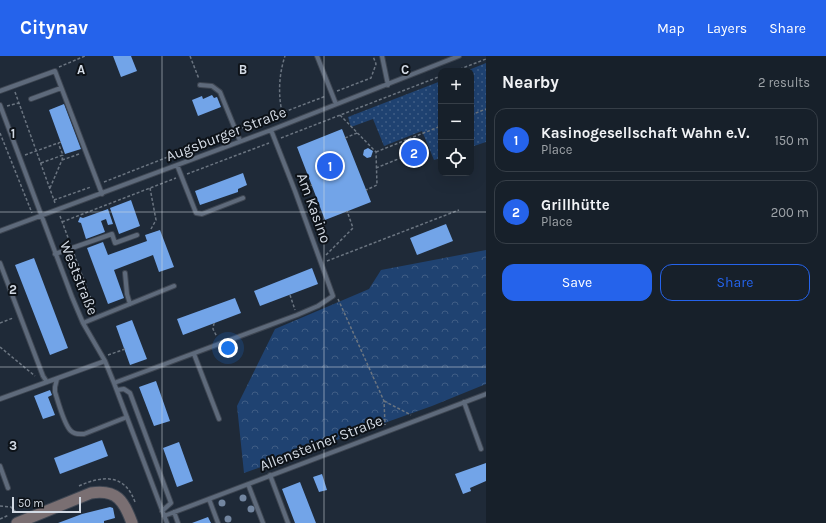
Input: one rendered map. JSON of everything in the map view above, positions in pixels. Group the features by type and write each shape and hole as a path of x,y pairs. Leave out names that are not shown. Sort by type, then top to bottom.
{"street":[{"path":"17,518 91,494 110,492 119,498 125,505 132,523"}],"lane":[{"path":"317,56 336,104"},
{"path":"382,56 388,84"},
{"name":"Augsburger Straße","path":"0,232 271,130 460,56"},
{"path":"0,91 55,71 102,194"},
{"path":"200,85 212,86 220,92 240,141"},
{"path":"31,99 61,88"},
{"name":"Weststraße","path":"0,105 83,323 104,359 117,390 166,523"},
{"name":"Am Kasino","path":"271,130 333,296"},
{"path":"177,165 196,213 202,214 243,198"},
{"path":"56,254 112,234 115,243 137,235"},
{"path":"0,262 43,376 47,382"},
{"path":"125,273 127,294 130,304"},
{"path":"83,323 174,286"},
{"path":"114,383 297,315 318,306 333,296"},
{"path":"194,354 219,420"},
{"path":"0,399 57,379 104,359"},
{"path":"57,379 55,392 66,425 76,434 84,434 127,418"},
{"path":"117,390 124,389 130,393 171,503 162,511"},
{"name":"Allensteiner Straße","path":"164,516 486,394"},
{"path":"464,402 482,449"},
{"path":"0,466 8,488"},
{"path":"270,475 288,523"},
{"path":"248,484 263,523"},
{"path":"209,499 218,523"},
{"path":"174,512 178,523"}],"path":[{"path":"55,71 63,65 85,56"},
{"path":"190,56 200,85"},
{"path":"282,112 279,95 280,73 285,56"},
{"path":"54,200 371,78 376,64 373,56"},
{"path":"463,68 486,59"},
{"path":"62,222 438,77"},
{"path":"13,87 98,317"},
{"path":"7,106 18,103"},
{"path":"474,114 486,109"},
{"path":"340,115 376,152 377,185 366,190"},
{"path":"376,152 438,127"},
{"path":"0,133 34,219"},
{"path":"345,138 357,133"},
{"path":"19,156 61,142"},
{"path":"50,189 63,155 58,143"},
{"path":"62,160 86,151"},
{"path":"41,163 63,155"},
{"path":"376,168 403,157"},
{"path":"295,191 312,185"},
{"path":"150,188 156,220 151,229"},
{"path":"321,262 459,210"},
{"path":"321,262 353,228 347,211"},
{"path":"290,295 297,315"},
{"path":"333,296 338,299 384,401 385,432"},
{"path":"0,323 20,315"},
{"path":"214,323 213,329 219,345"},
{"path":"0,347 35,376 43,376"},
{"path":"104,359 124,349"},
{"path":"384,401 419,419"},
{"path":"0,506 11,507 17,518"}],"green space":[{"path":"486,63 486,142 474,146 474,68"},
{"path":"438,82 438,159 434,160 422,131 384,146 373,119 351,127 348,117"},
{"path":"486,250 486,384 432,406 244,473 237,406 275,329 369,289 381,270"}],"building":[{"path":"113,56 131,56 137,71 121,77"},
{"path":"212,95 214,98 217,97 221,107 198,116 192,100 202,96 203,99"},
{"path":"64,104 81,149 65,154 49,110"},
{"path":"342,129 371,202 325,220 297,147"},
{"path":"423,141 428,156 406,165 401,150"},
{"path":"368,148 373,151 371,157 367,158 363,155 364,150"},
{"path":"243,173 247,185 238,189 238,192 200,205 195,191"},
{"path":"131,200 140,226 119,234 110,208"},
{"path":"108,209 113,224 108,225 106,219 101,221 105,232 86,239 81,223 78,222 80,217 83,218"},
{"path":"446,224 453,241 417,255 410,238"},
{"path":"160,230 174,267 159,272 153,255 114,270 124,298 108,304 87,248 103,242 108,255 147,241 145,235"},
{"path":"34,258 68,348 50,355 15,265"},
{"path":"312,268 318,284 260,306 254,291"},
{"path":"235,298 241,313 183,335 177,319"},
{"path":"132,320 147,359 130,365 116,326"},
{"path":"156,381 170,421 154,426 139,387"},
{"path":"50,390 52,395 48,397 55,415 43,419 34,396"},
{"path":"102,440 108,456 60,474 54,458"},
{"path":"179,442 193,481 177,487 163,448"},
{"path":"486,463 486,481 470,488 471,491 463,494 455,474"},
{"path":"322,474 327,490 319,492 313,477"},
{"path":"300,482 316,523 295,523 282,489"},
{"path":"110,507 113,508 115,518 104,521 104,523 58,523 82,514"},
{"path":"208,517 211,523 192,523"}],"place":[{"name":"Grillhütte","path":"414,153"},
{"name":"Kasinogesellschaft Wahn e.V.","path":"330,166"}]}
